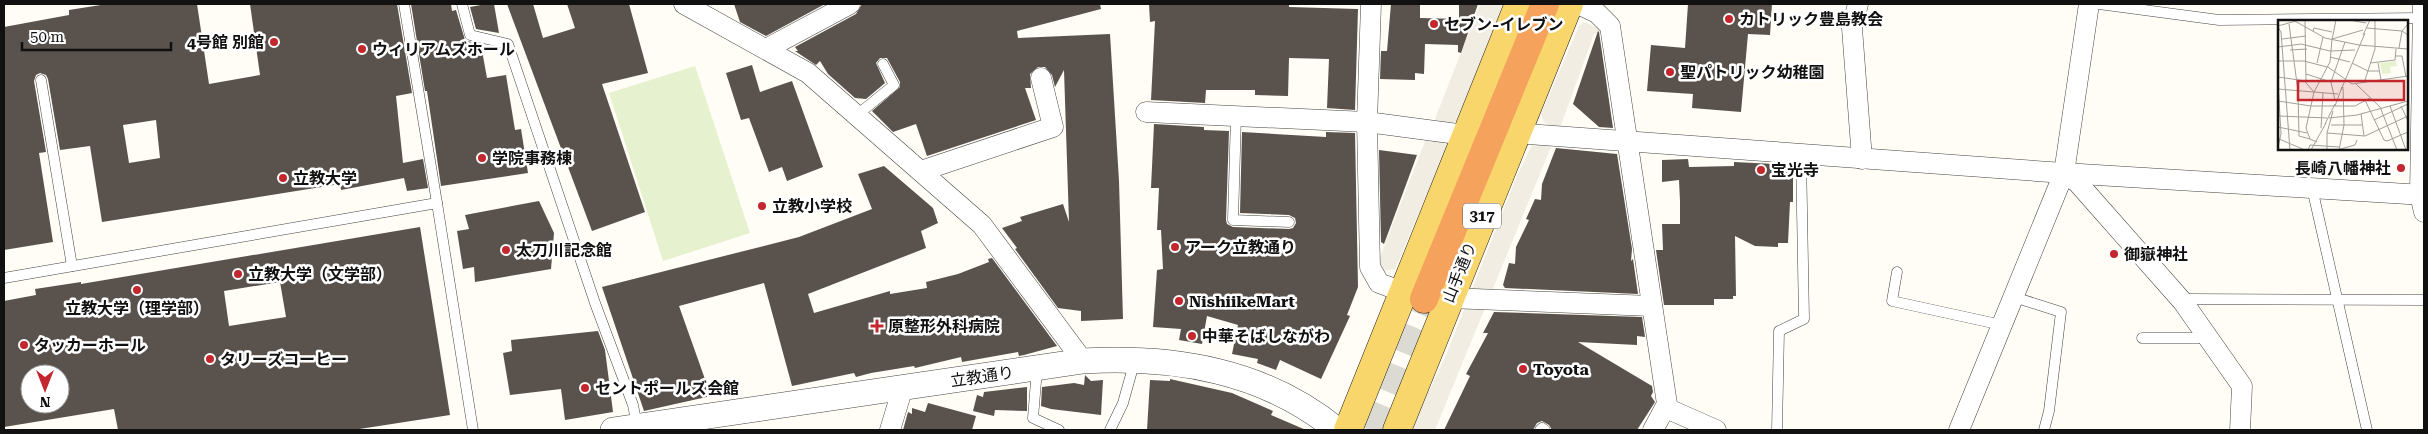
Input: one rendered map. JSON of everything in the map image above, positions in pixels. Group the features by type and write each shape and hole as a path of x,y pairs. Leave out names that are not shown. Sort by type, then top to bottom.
{"highway":[{"path":"1425,296 1545,4"}],"main road":[{"name":"山手通り","path":"1397,430 1425,296 1465,136 1519,4"},
{"name":"山手通り","path":"1348,430 1515,133 1569,4"}],"street":[{"path":"684,4 808,73 982,225 1082,361"},
{"path":"766,49 850,4"},
{"path":"1372,4 1367,122 1370,267 1379,283 1425,296 1652,306"},
{"path":"1578,4 1597,13 1610,26 1666,408 1653,430"},
{"path":"1858,4 1852,28 1862,159"},
{"path":"1959,430 2064,173 2090,4"},
{"path":"1515,133 1801,155 2312,188 2423,200 2423,22"},
{"path":"921,171 1053,127 1042,78"},
{"path":"1146,112 1367,122 1465,136"},
{"path":"2064,173 2077,182 2183,302 2242,386 2240,430"},
{"name":"立教通り","path":"625,428 1082,361 1135,359 1180,363 1238,377 1282,395 1320,416 1337,430"},
{"path":"890,430 903,387"},
{"path":"1666,408 1716,430"}],"lane":[{"path":"404,4 473,430"},
{"path":"462,4 470,35 508,44 595,303 633,405 625,428"},
{"path":"2099,4 2219,20 2278,21"},
{"path":"2408,22 2423,22"},
{"path":"857,115 894,85 883,64"},
{"path":"41,80 72,266"},
{"path":"1236,116 1233,220 1289,222"},
{"path":"1777,430 1779,331 1804,319 1801,155"},
{"path":"2312,188 2367,430"},
{"path":"4,278 437,203"},
{"path":"1897,272 1892,301 2002,325"},
{"path":"2014,297 2061,312 2049,411 2044,430"},
{"path":"2183,302 2188,299 2424,300"},
{"path":"2142,338 2199,338 2206,334"},
{"path":"1110,430 1123,403 1135,359"},
{"path":"1037,368 1033,418 1059,430"},
{"path":"1540,430 1542,428 1545,430"}],"green space":[{"path":"695,66 750,233 663,261 609,93"}],"shaded area":[{"path":"1480,4 1505,4 1456,122 1441,122 1435,119"},
{"path":"1585,22 1605,32 1594,34 1560,128 1549,126 1544,122 1541,114 1579,26"},
{"path":"1429,131 1446,141 1447,147 1395,269 1384,271 1380,269 1378,262"},
{"path":"1534,141 1553,142 1435,430 1410,430 1424,396 1431,388 1446,355 1516,178"}],"building":[{"path":"107,4 197,4 209,84 260,75 250,4 397,4 412,93 396,96 403,163 423,159 428,188 407,191 404,178 341,190 340,184 102,222 90,146 60,150 48,79 46,75 40,73 36,75 34,81 46,152 39,153 53,242 4,250 4,27 69,15 69,10","holes":["156,120 160,158 129,163 123,125"]},
{"path":"411,4 451,4 452,11 456,10 465,40 481,45 487,78 506,75 515,130 521,129 528,173 441,186 427,91 425,91"},
{"path":"494,4 499,33 476,29 470,7"},
{"path":"507,4 533,4 543,38 575,28 567,4 629,4 648,73 602,84 645,212 592,231"},
{"path":"734,4 825,4 766,36 740,22"},
{"path":"862,4 1100,4 1101,9 1017,31 1018,38 1110,34 1119,181 1123,319 1081,321 1081,311 1058,308 1002,228 1022,221 1020,217 1063,204 1069,222 1064,70 1055,87 1052,75 1045,67 1038,67 1030,74 1031,88 1025,88 1036,120 927,156 916,124 893,132 872,111 900,87 900,82 887,58 880,58 876,63 885,83 866,99 855,98 828,74 820,61 816,65 795,51 798,51 795,47 856,14"},
{"path":"1149,4 1289,4 1289,7 1358,9 1355,110 1327,108 1329,59 1289,58 1288,96 1255,95 1255,90 1206,90 1205,103 1151,100 1155,21 1150,22"},
{"path":"1391,4 1420,4 1420,18 1459,19 1459,4 1478,4 1461,53 1458,52 1458,45 1425,44 1424,74 1415,73 1415,80 1380,79 1381,51 1387,51"},
{"path":"1688,4 1772,4 1770,35 1748,34 1741,112 1692,108 1693,94 1647,91 1651,45 1685,48"},
{"path":"1598,31 1613,128 1599,127 1573,104"},
{"path":"752,65 760,92 792,81 823,167 787,181 782,167 769,172 749,118 741,120 726,73"},
{"path":"1154,124 1204,127 1204,130 1229,131 1226,220 1227,224 1233,227 1289,229 1293,228 1296,223 1295,218 1289,215 1240,213 1242,132 1326,137 1326,132 1355,133 1358,287 1347,315 1350,316 1321,379 1280,360 1276,370 1257,363 1258,359 1232,354 1238,325 1207,316 1202,344 1179,340 1181,329 1153,327 1157,270 1163,269 1161,230 1157,230 1159,188 1151,188"},
{"path":"1556,148 1617,154 1632,249 1631,261 1633,259 1638,294 1505,288 1503,285 1509,263 1515,264 1516,247 1529,220 1526,219 1535,199 1541,200 1542,184"},
{"path":"1379,150 1417,155 1384,244 1381,242"},
{"path":"1688,159 1689,167 1734,166 1734,162 1793,165 1793,202 1790,202 1788,243 1778,243 1778,247 1755,246 1735,236 1736,296 1733,296 1733,299 1714,299 1714,305 1664,305 1656,250 1663,250 1662,224 1680,224 1680,201 1679,180 1662,182 1662,160"},
{"path":"884,166 933,208 938,223 921,231 926,248 808,294 814,313 890,291 890,294 927,288 926,282 958,274 989,262 988,259 992,258 1057,346 1019,356 1018,352 962,362 961,357 915,368 914,366 856,377 854,373 792,386 764,283 679,306 711,396 644,411 602,287 799,237 872,209 858,174"},
{"name":"太刀川記念館","path":"539,201 554,233 551,269 475,282 474,267 463,269 457,231 469,229 465,215"},
{"path":"420,227 450,415 353,430 118,430 114,409 4,427 4,301 36,295 35,289 81,282 81,284","holes":["280,282 286,317 229,326 224,291"]},
{"path":"1494,312 1642,317 1645,337 1637,336 1637,345 1578,342 1652,386 1653,392 1651,396 1655,402 1637,430 1552,430 1549,425 1542,421 1537,423 1533,430 1444,430 1470,376 1466,374 1488,333 1483,333"},
{"path":"598,331 605,350 613,412 565,420 561,389 510,395 503,353 512,351 511,340"},
{"path":"1085,375 1091,381 1103,380 1101,415 1041,406 1042,387 1074,383 1084,385"},
{"path":"1170,379 1232,393 1273,411 1271,415 1306,430 1147,430 1150,380 1170,381"},
{"path":"1027,387 1027,411 995,410 994,416 973,411 977,395 983,397 984,392"},
{"path":"928,403 976,416 972,430 903,430 908,412 912,414 912,408 925,412"}],"tunnel":[{"path":"1370,430 1424,299"}],"place":[{"name":"カトリック豊島教会","path":"1729,19"},
{"name":"セブン-イレブン","path":"1434,24"},
{"name":"4号館 別館","path":"274,42"},
{"name":"ウィリアムズホール","path":"362,49"},
{"name":"聖パトリック幼稚園","path":"1670,72"},
{"name":"学院事務棟","path":"482,158"},
{"name":"長崎八幡神社","path":"2401,168"},
{"name":"宝光寺","path":"1761,170"},
{"name":"立教大学","path":"283,178"},
{"name":"立教小学校","path":"762,206"},
{"name":"アーク立教通り","path":"1175,247"},
{"name":"太刀川記念館","path":"506,250"},
{"name":"御嶽神社","path":"2114,254"},
{"name":"立教大学（文学部）","path":"238,274"},
{"name":"立教大学（理学部）","path":"137,290"},
{"name":"NishiikeMart","path":"1179,301"},
{"name":"原整形外科病院","path":"877,326"},
{"name":"中華そばしながわ","path":"1192,336"},
{"name":"タッカーホール","path":"24,345"},
{"name":"タリーズコーヒー","path":"210,359"},
{"name":"Toyota","path":"1523,369"},
{"name":"セントポールズ会館","path":"585,388"}]}
